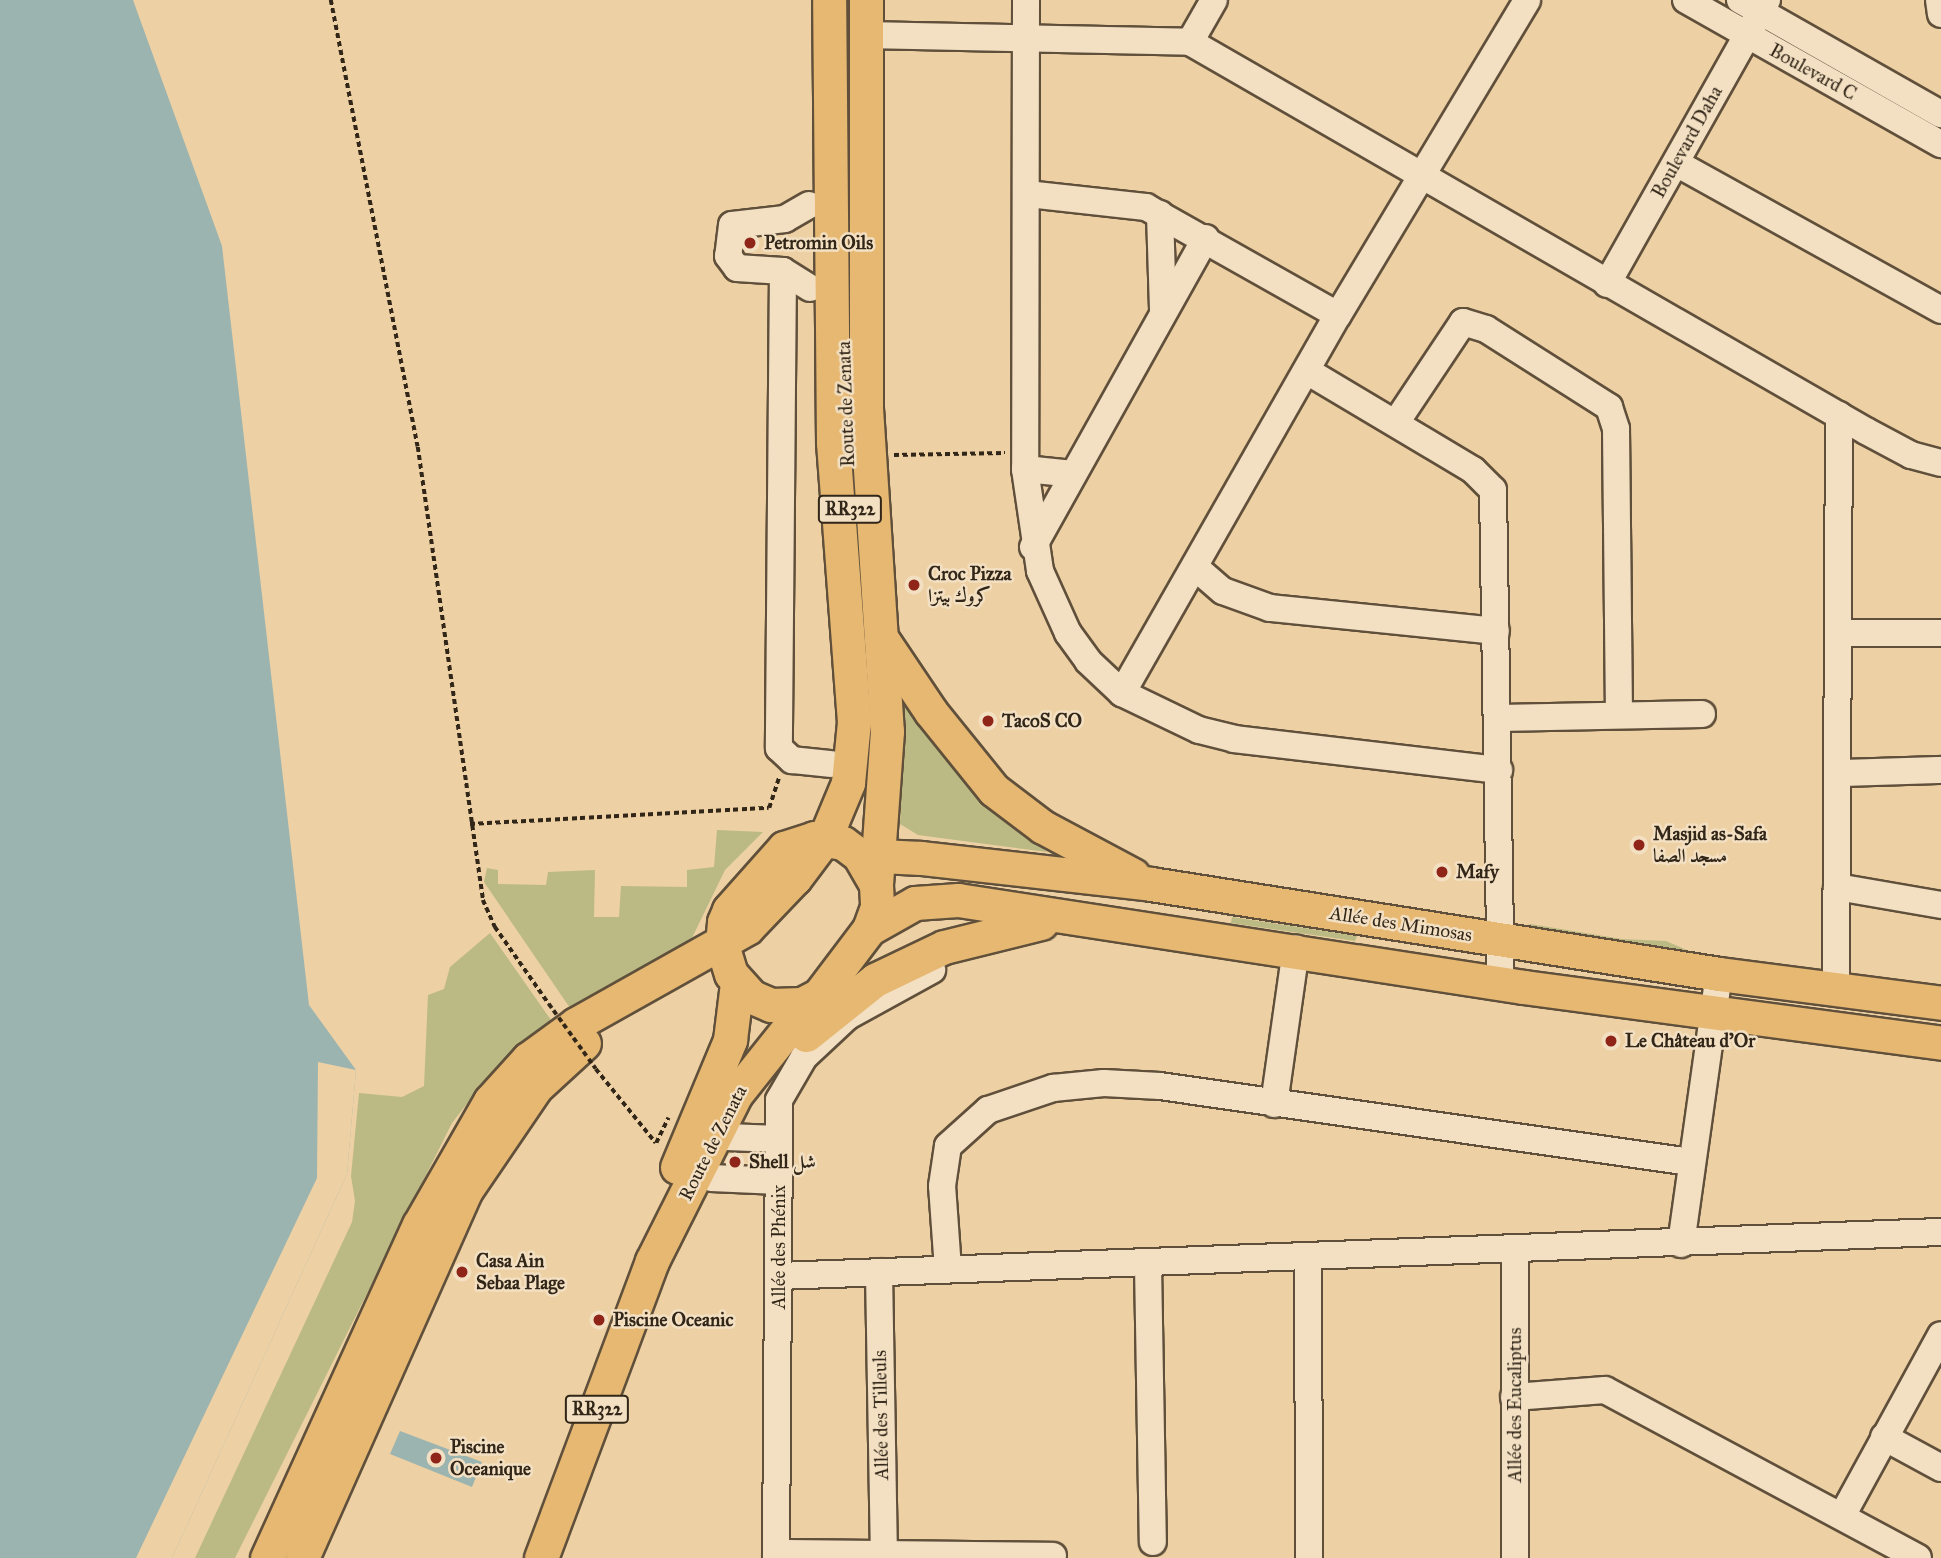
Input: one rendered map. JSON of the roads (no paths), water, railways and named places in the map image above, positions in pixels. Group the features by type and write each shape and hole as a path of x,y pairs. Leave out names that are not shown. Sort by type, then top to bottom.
{"main road":[{"name":"Route de Zenata","path":"808,0 809,205 796,280 836,691 831,764 849,853"},
{"name":"Route de Zenata","path":"829,0 833,442 853,722 848,783 849,853"},
{"name":"Route de Zenata","path":"842,0 844,392 870,722 849,853"},
{"name":"Route de Zenata","path":"541,1558 652,1261 679,1161 730,1040 729,964 792,912 849,853 887,732 869,455 866,0"},
{"path":"883,640 931,712 994,790 1043,827 1151,884"},
{"name":"RR322","path":"729,964 729,910 784,848 849,853 877,907 869,929 811,1000"},
{"name":"Allée des Mimosas","path":"849,853 1151,884 1719,974 1941,1003"},
{"path":"869,929 902,908 943,899 1082,921 1296,949 1501,983 1941,1043"},
{"path":"724,1124 770,1079 828,1015 875,980 979,935 1082,921"},
{"path":"729,964 752,997 771,1005 811,1000"},
{"path":"267,1558 419,1225 490,1101 528,1059 576,1024 729,964"},
{"path":"302,1558 445,1230 499,1135 536,1087 578,1047 729,964"},
{"name":"Route de Zenata","path":"652,1261 699,1185 724,1124 751,1072 811,1000"}],"street":[{"path":"1026,0 1028,194 1025,461 1033,547 1051,601 1068,633 1088,661 1122,693 1164,716 1234,739 1499,770"},
{"path":"1190,42 1214,0"},
{"path":"1122,693 1338,314 1423,180 1527,0"},
{"name":"Boulevard C","path":"1686,0 1941,144"},
{"path":"1939,0 1941,14"},
{"name":"Boulevard C","path":"1756,4 1941,114"},
{"name":"Boulevard Daha","path":"1607,284 1746,35 1756,4"},
{"path":"866,35 1190,42 1423,180 1902,451 1941,463"},
{"path":"1676,163 1941,310"},
{"path":"1028,194 1128,203 1160,214 1338,314"},
{"path":"809,205 785,219 737,223 730,228 728,256 734,266 796,280 779,748 792,760 831,764"},
{"path":"1160,214 1163,311"},
{"path":"1033,547 1206,238"},
{"path":"1397,421 1463,322 1486,329 1609,407 1616,429 1619,715"},
{"path":"1307,371 1397,421 1473,470 1493,490 1499,718 1501,983"},
{"path":"1836,989 1840,772 1839,415"},
{"path":"1025,461 1073,474"},
{"path":"1195,567 1223,591 1270,608 1496,631"},
{"path":"1839,633 1941,633"},
{"path":"1499,718 1702,714"},
{"path":"1840,772 1941,770"},
{"path":"1837,887 1941,905"},
{"name":"Allée des Phénix","path":"776,1555 779,1100 788,1081 804,1057 848,1016 945,963 1082,921"},
{"path":"1274,1104 1296,949"},
{"path":"1681,1244 1690,1162 1719,974"},
{"path":"948,1269 942,1186 948,1146 988,1110 1053,1088 1104,1083 1160,1086 1690,1162"},
{"path":"724,1124 779,1139"},
{"path":"699,1185 779,1181"},
{"path":"779,1276 1148,1265 1307,1256 1515,1251 1941,1233"},
{"name":"Allée des Eucaliptus","path":"1515,1251 1515,1558"},
{"path":"1307,1256 1309,1558"},
{"path":"1148,1265 1153,1542"},
{"name":"Allée des Tilleuls","path":"879,1272 884,1556"},
{"path":"1842,1516 1941,1335"},
{"path":"1514,1397 1605,1390 1918,1558"},
{"path":"1884,1437 1941,1468"},
{"path":"776,1555 1053,1556"}],"water":[{"path":"0,0 133,0 222,246 309,1005 356,1070 347,1174 172,1558 0,1558"},
{"name":"Piscine Oceanique","path":"400,1431 482,1462 472,1487 390,1454"}],"place":[{"name":"Petromin Oils","path":"750,243"},
{"name":"Croc Pizza كروك بيتزا","path":"914,585"},
{"name":"TacoS CO","path":"988,721"},
{"name":"Masjid as-Safa مسجد الصفا","path":"1639,845"},
{"name":"Mafy","path":"1442,872"},
{"name":"Le Château d'Or","path":"1611,1041"},
{"name":"Shell شل","path":"735,1162"},
{"name":"Casa Ain Sebaa Plage","path":"462,1272"},
{"name":"Piscine Oceanic","path":"599,1320"},
{"name":"Piscine Oceanique","path":"436,1458"}]}
